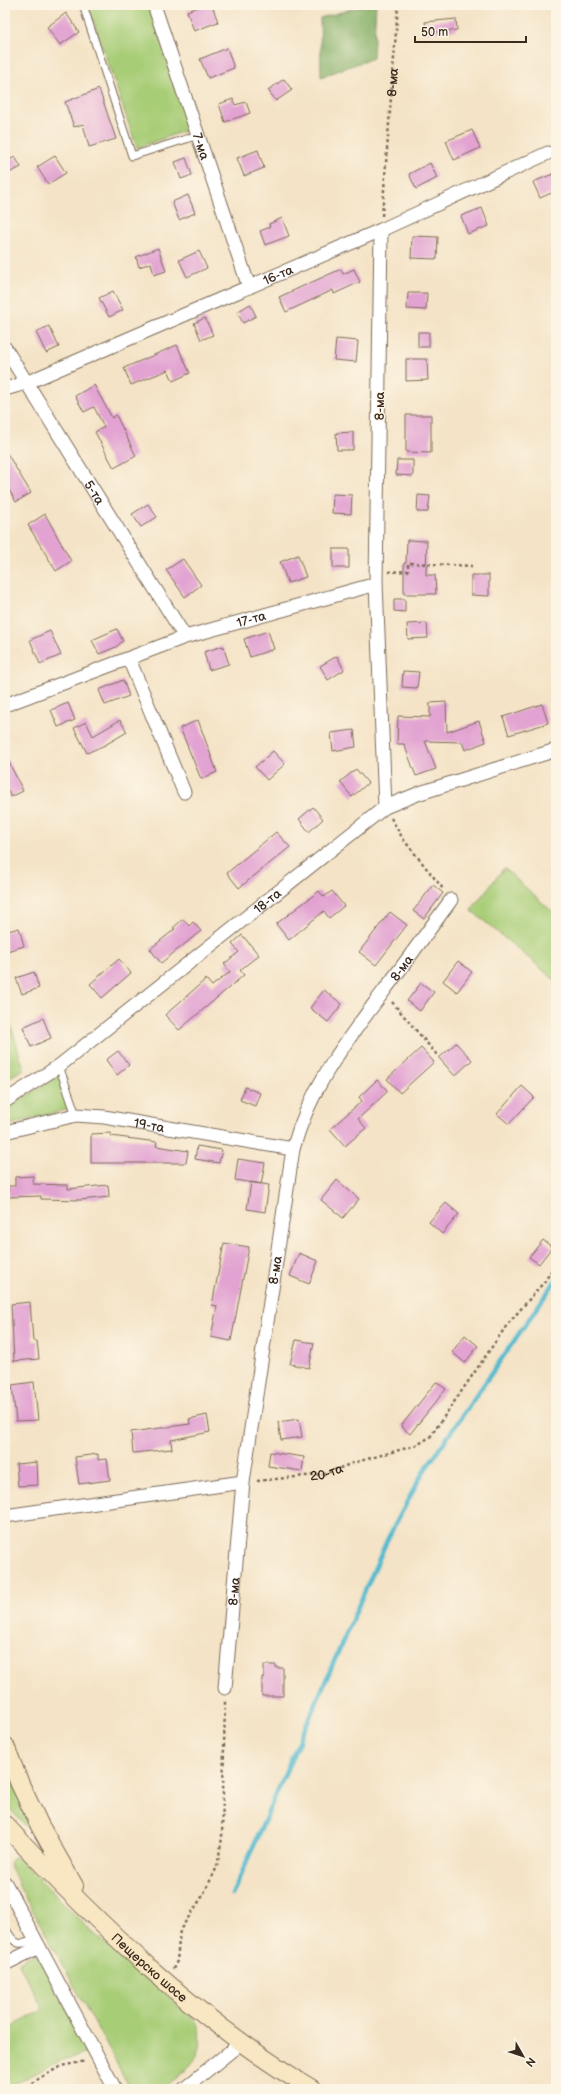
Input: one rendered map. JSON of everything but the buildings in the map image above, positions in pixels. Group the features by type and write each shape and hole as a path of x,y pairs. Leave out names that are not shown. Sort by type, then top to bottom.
{"main road":[{"path":"5,1746 20,1784 40,1826 86,1908"},
{"name":"Пещерско шосе","path":"5,1825 86,1908 167,1982 242,2042 312,2089"}],"street":[{"name":"7-ма","path":"154,5 249,287"},
{"name":"16-та","path":"5,389 26,383 381,230 548,153"},
{"name":"8-ма","path":"381,230 376,578 385,807"},
{"name":"5-та","path":"5,348 185,637"},
{"name":"17-та","path":"5,705 185,637 376,578"},
{"path":"129,659 184,792"},
{"name":"18-та","path":"5,1101 59,1066 385,807 420,793 556,750"},
{"name":"8-ма","path":"226,1688 243,1482 293,1149 299,1127 317,1086 336,1056 451,900"},
{"name":"19-та","path":"5,1132 76,1115 104,1117 293,1149"},
{"path":"5,1516 243,1482"},
{"path":"5,1883 115,2089"},
{"path":"5,1964 37,1943"},
{"path":"184,2089 242,2042"}],"lane":[{"path":"83,5 132,156 199,135"},
{"path":"59,1066 76,1115"},
{"path":"5,1927 14,1941 19,1944 37,1943"}],"path":[{"name":"8-ма","path":"381,230 398,5"},
{"path":"376,578 408,571 408,563 472,566"},
{"path":"385,807 403,838 451,900"},
{"path":"383,992 438,1056"},
{"name":"20-та","path":"243,1482 324,1474 353,1463 417,1445 430,1437 506,1325 545,1281 556,1263"},
{"path":"167,1982 177,1961 180,1930 202,1897 217,1867 222,1838 226,1688"},
{"path":"22,2089 61,2066 99,2059"}],"green space":[{"path":"88,5 150,5 192,128 137,148"},
{"path":"366,5 376,5 373,58 321,77 320,18"},
{"path":"504,868 556,915 556,981 471,910"},
{"path":"5,1006 24,1069 5,1080"},
{"path":"59,1075 69,1109 5,1126 5,1110"},
{"path":"5,1768 45,1846 5,1804"},
{"path":"13,1857 17,1857 23,1862 92,1932 192,2016 200,2034 201,2043 199,2051 190,2066 166,2086 157,2090 131,2089 20,1887 9,1863"},
{"path":"36,1953 91,2052 62,2060 5,2089 5,2030 43,2010 18,1962"}],"waterway":[{"path":"232,1895 388,1538 422,1474 556,1280"}]}
